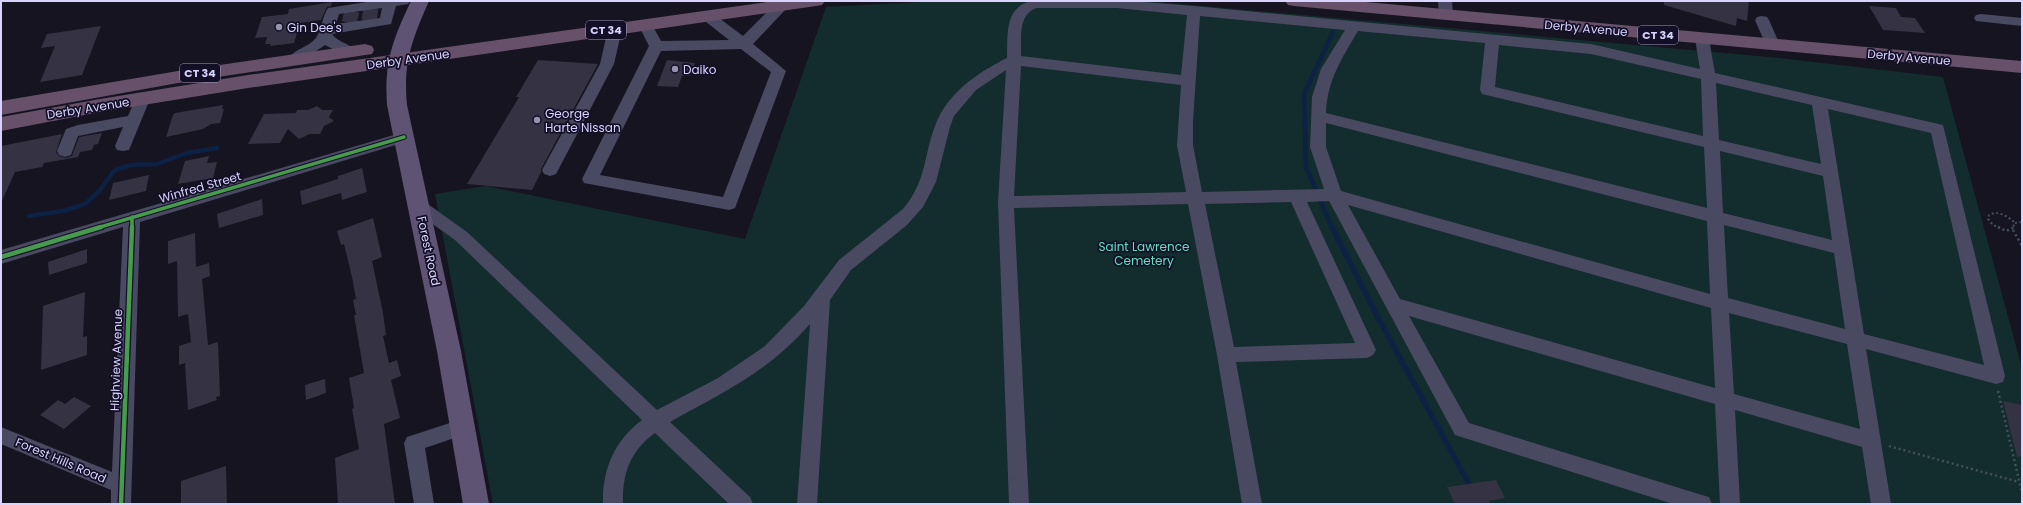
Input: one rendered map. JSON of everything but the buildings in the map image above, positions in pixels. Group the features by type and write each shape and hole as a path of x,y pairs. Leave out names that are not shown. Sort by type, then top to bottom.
{"highway":[{"name":"Derby Avenue","path":"1,124 398,53 704,6 782,5 816,1"},
{"name":"Derby Avenue","path":"1294,1 1445,8 1702,39 2022,68"},
{"name":"Derby Avenue","path":"1,108 104,89 349,52 398,53 615,29 645,24 704,6"}],"main road":[{"name":"Forest Road","path":"420,1 398,53 395,87 404,137 449,351 476,504"}],"street":[{"path":"295,59 316,47 326,33 351,17 370,14 386,21 397,2"},
{"path":"1006,202 1330,195 1719,303 1996,376 1938,129 1591,49 1354,27 1194,10 1117,4 1035,4 1026,6 1019,12 1016,20 1006,202 1020,504"},
{"path":"656,46 744,44 782,5"},
{"path":"656,46 590,179 729,204 779,70 744,44 704,6"},
{"path":"1194,10 1188,81 1185,145 1226,355 1252,504"},
{"path":"1981,18 2022,22"},
{"path":"1762,20 1773,45"},
{"path":"645,24 656,46"},
{"path":"1354,27 1328,69 1319,97 1318,147 1330,195 1393,304 1462,429 1702,504"},
{"path":"550,170 608,64 615,29"},
{"path":"326,33 332,44 349,52"},
{"path":"1702,39 1708,76 1730,504"},
{"path":"1492,40 1487,90 1711,142 1830,172"},
{"path":"613,504 612,491 617,464 634,438 654,422 700,398 748,369 789,335 821,298 846,264 909,213 929,184 942,126 952,106 972,86 997,68 1014,60 1188,81"},
{"path":"123,146 142,99"},
{"path":"1819,101 1881,504"},
{"path":"1318,116 1842,249"},
{"path":"65,151 71,133 78,130 134,120"},
{"name":"Winfred Street","path":"1,257 404,137"},
{"path":"1226,355 1368,350 1302,195"},
{"path":"419,206 461,236 654,422 743,504"},
{"name":"Highview Avenue","path":"121,494 132,217"},
{"path":"807,504 821,298"},
{"path":"1393,304 1871,441"},
{"path":"424,504 414,443 462,426"},
{"name":"Forest Hills Road","path":"1,435 121,494"}],"path":[{"path":"2014,230 2006,231 1997,228 1990,222 1988,217 1992,213 2000,214 2014,223 2016,226 2014,230 2022,246"},
{"path":"2014,223 2022,222"},
{"path":"1996,376 1998,399 2022,493"},
{"path":"1871,441 2019,482"}],"green space":[{"name":"Saint Lawrence Cemetery","path":"938,1 1148,1 1780,58 1943,77 2022,368 2022,504 493,504 435,194 486,186 745,239 826,7"}],"waterway":[{"path":"1332,228 1306,167 1304,94 1333,32"},
{"path":"29,216 63,211 85,204 99,191 115,170 131,165 157,164 187,153 217,148"},
{"path":"1332,227 1376,314 1469,484"}],"tunnel":[{"path":"369,21 371,8"},
{"path":"349,23 352,11"}],"cycle path":[{"path":"1,257 404,137"},
{"path":"121,504 132,217"}],"place":[{"name":"Gin Dee's","path":"279,27"},
{"name":"Daiko","path":"675,69"},
{"name":"George Harte Nissan","path":"537,120"}]}
